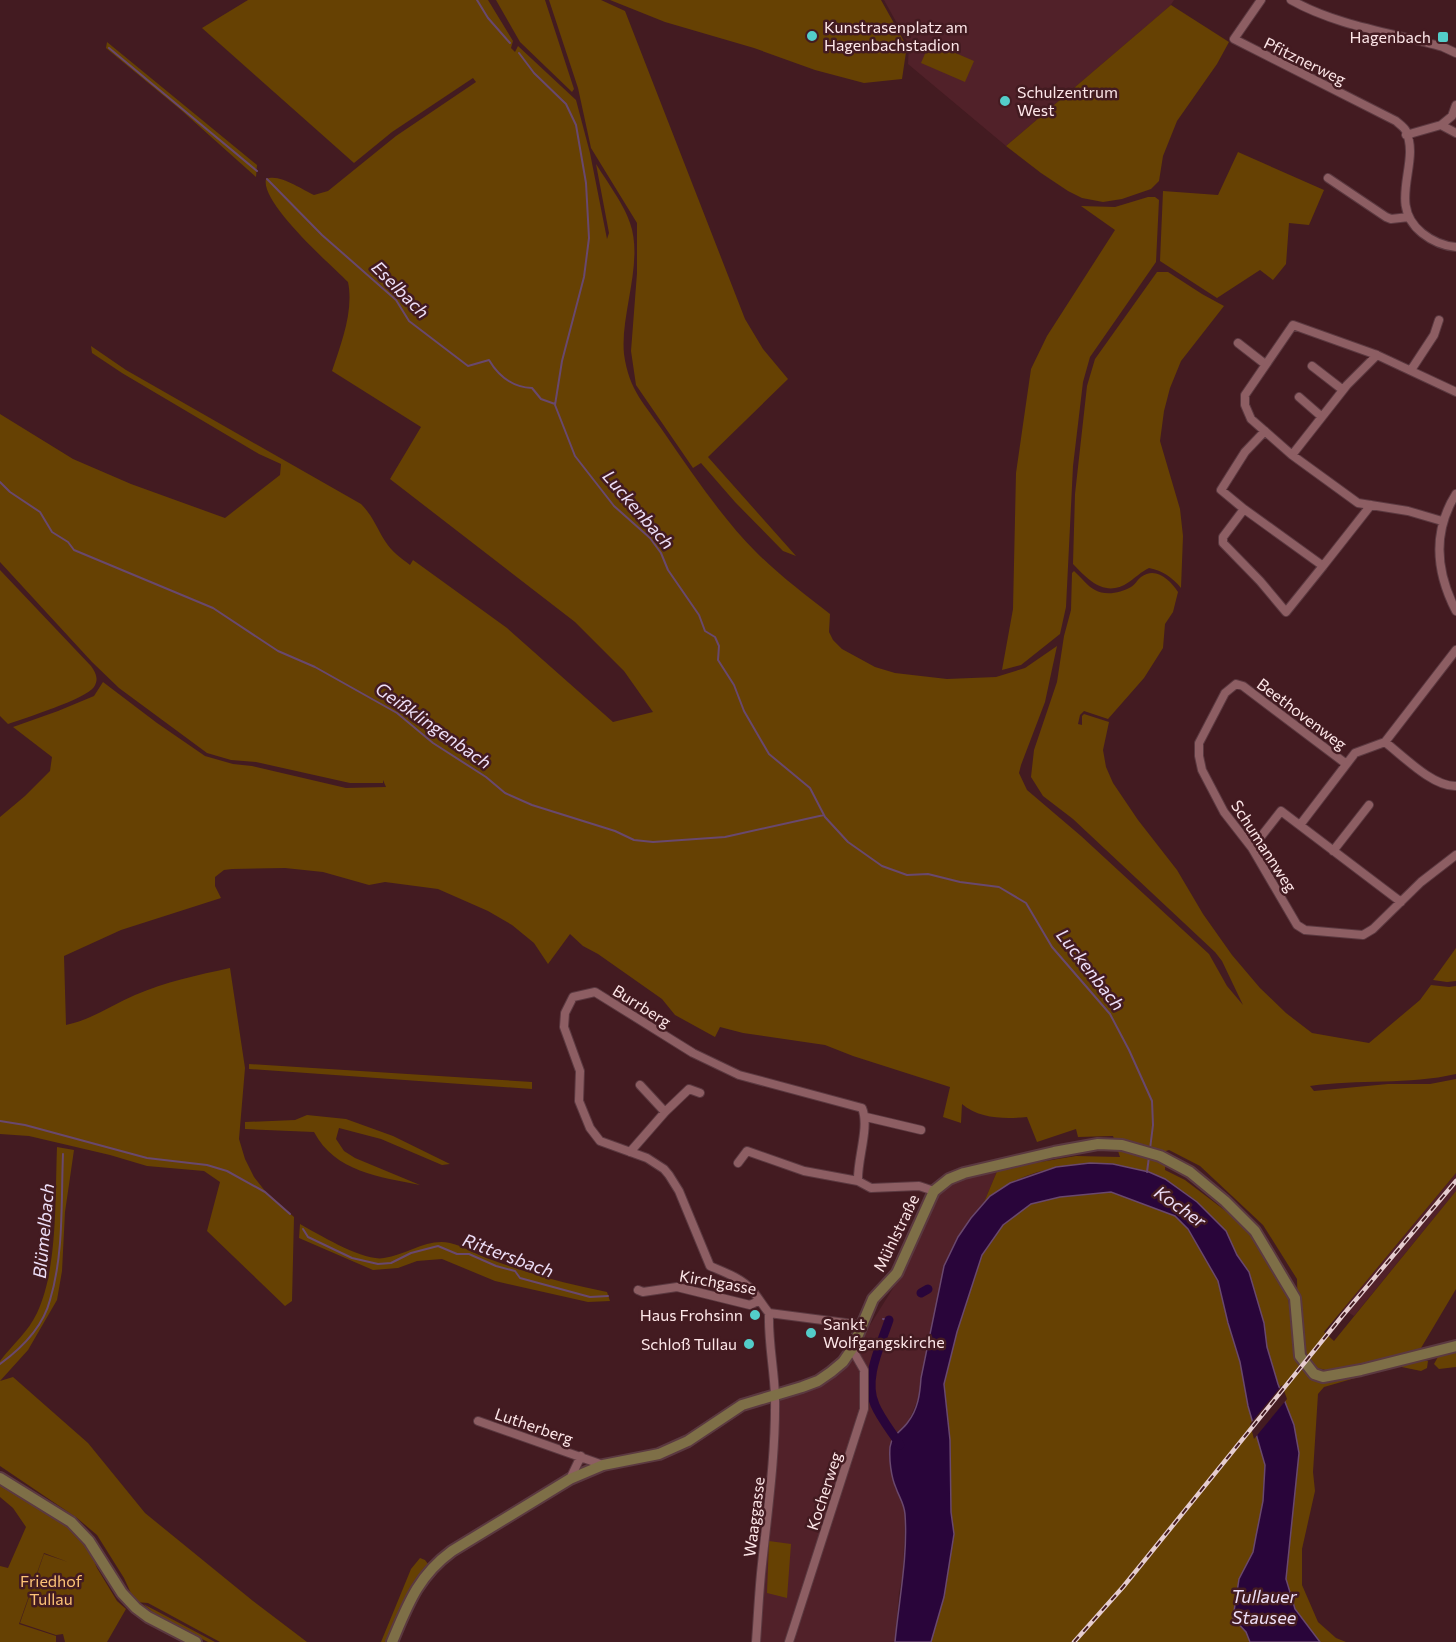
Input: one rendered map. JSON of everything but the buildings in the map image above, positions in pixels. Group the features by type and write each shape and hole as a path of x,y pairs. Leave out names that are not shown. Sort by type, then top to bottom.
{"street":[{"name":"Pfitznerweg","path":"1261,0 1234,39 1396,121 1406,132"},
{"path":"1291,0 1335,19 1443,47 1456,53"},
{"path":"1456,105 1452,116 1441,125 1406,132 1409,148 1404,196 1409,217 1418,229 1429,238 1456,247"},
{"path":"1441,125 1456,132"},
{"path":"1328,178 1386,217 1391,219 1409,217"},
{"path":"1411,370 1434,335 1439,320"},
{"path":"1442,521 1408,511 1358,502 1292,455 1251,419 1245,405 1245,395 1293,325 1377,355 1456,392"},
{"path":"1238,343 1265,364"},
{"path":"1292,455 1343,390 1377,355"},
{"path":"1312,366 1343,390"},
{"path":"1299,397 1322,417"},
{"path":"1264,431 1245,452 1221,490 1323,566"},
{"path":"1456,494 1442,521 1438,555 1447,593 1456,611"},
{"path":"1244,509 1223,537 1223,543 1286,612 1371,505"},
{"path":"1456,650 1384,742 1426,775 1447,787 1456,786"},
{"name":"Schumannweg","path":"1243,686 1236,684 1225,693 1202,736 1199,743 1202,770 1224,812 1252,848 1297,925 1305,930 1363,934 1373,929 1421,882 1456,855"},
{"name":"Beethovenweg","path":"1243,686 1345,763"},
{"name":"Beethovenweg","path":"1300,825 1354,753 1384,742"},
{"path":"1334,851 1369,805"},
{"path":"1252,848 1281,811 1401,902"},
{"name":"Burrberg","path":"758,1301 752,1290 732,1276 710,1266 673,1180 664,1169 647,1158 600,1141 590,1128 579,1101 580,1071 564,1027 565,1013 573,997 595,992 693,1053 739,1075 862,1108 866,1117 921,1130"},
{"path":"640,1085 664,1112"},
{"path":"630,1152 664,1112 689,1089 700,1093"},
{"path":"858,1181 857,1170 866,1117"},
{"name":"Mühlstraße","path":"392,1642 410,1599 435,1564 570,1479 603,1465 658,1454 688,1441 742,1405 818,1381 843,1362 852,1348 873,1299 897,1273 934,1191 949,1179 963,1173 1098,1144 1122,1145 1160,1156 1190,1172 1225,1201 1255,1231 1295,1298 1300,1356 1314,1374 1323,1377 1361,1370 1456,1346"},
{"path":"738,1163 747,1151 804,1171 858,1181 871,1188 919,1186 934,1191"},
{"name":"Kirchgasse","path":"638,1290 643,1292 677,1287 750,1305 758,1301 769,1313 861,1325"},
{"name":"Waaggasse","path":"756,1642 761,1567 773,1470 775,1395 769,1313"},
{"name":"Kocherweg","path":"789,1642 864,1409 864,1370 852,1348"},
{"name":"Lutherberg","path":"478,1421 603,1465"},
{"path":"570,1479 582,1456"},
{"path":"0,1478 71,1522 89,1541 122,1593 136,1608 148,1617 196,1642"}],"shaded area":[{"name":"Schulzentrum West","path":"884,0 1174,0 1170,6 1006,146 908,64 909,45"},
{"path":"998,1169 982,1207 971,1218 944,1266 919,1397 908,1422 892,1439 890,1448 895,1488 902,1500 905,1512 903,1574 899,1592 895,1642 759,1642 766,1543 774,1498 776,1398 803,1394 837,1372 900,1277 938,1194 953,1179"},
{"path":"1456,1173 1456,1191 1354,1316 1343,1309"}],"green space":[{"path":"248,0 488,0 513,41 511,48 515,52 518,46 576,100 590,153 607,239 609,233 596,164 628,216 634,238 634,254 625,322 624,354 634,388 731,525 774,569 830,614 829,632 833,640 842,649 875,667 895,673 947,679 996,677 1025,668 1057,646 1045,702 1019,773 1027,790 1081,836 1209,954 1227,986 1243,1005 1222,961 1215,952 1073,819 1043,796 1031,777 1034,750 1057,682 1064,636 1071,610 1072,573 1074,571 1095,590 1108,593 1127,589 1147,574 1162,576 1178,592 1173,612 1165,624 1163,648 1144,678 1108,719 1084,711 1080,715 1078,724 1082,725 1084,714 1109,722 1103,750 1106,767 1113,783 1177,870 1203,914 1232,955 1260,988 1286,1013 1312,1033 1369,1043 1420,1000 1431,985 1456,986 1456,1074 1420,1080 1310,1086 1314,1091 1388,1084 1430,1084 1456,1079 1456,1173 1324,1332 1334,1341 1456,1191 1456,1289 1421,1348 1339,1373 1317,1368 1307,1358 1304,1345 1298,1313 1297,1279 1263,1225 1200,1166 1169,1150 1166,1151 1165,1170 1185,1180 1244,1225 1261,1247 1287,1293 1298,1358 1314,1378 1421,1359 1428,1361 1427,1368 1421,1371 1397,1366 1324,1387 1318,1394 1313,1472 1315,1491 1302,1549 1302,1585 1318,1622 1336,1638 1346,1642 931,1642 944,1597 954,1534 951,1512 950,1440 944,1384 957,1332 982,1255 1003,1225 1031,1204 1113,1164 1060,1167 1025,1176 994,1194 982,1207 998,1169 1076,1156 1120,1157 1113,1136 1078,1137 1076,1129 1037,1142 1027,1117 1001,1118 984,1115 962,1104 961,1123 943,1117 950,1087 825,1045 743,1033 720,1027 715,1037 675,1015 662,999 583,946 570,934 548,964 534,943 512,925 488,911 438,889 385,882 369,885 323,872 285,868 224,870 215,877 215,886 221,898 121,930 64,956 66,1025 84,1020 158,986 230,968 245,1068 239,1139 254,1177 265,1191 294,1217 292,1301 285,1306 207,1231 220,1182 204,1171 147,1166 29,1136 0,1134 0,817 50,771 52,757 13,727 94,696 103,682 205,756 346,788 386,787 383,780 383,783 350,783 256,762 231,760 207,753 119,688 0,562 0,414 73,459 131,484 225,518 280,475 281,464 259,454 122,373 92,353 91,346 126,370 361,504 387,545 396,554 410,565 413,560 507,628 613,722 653,712 624,671 575,622 390,479 421,427 332,371 348,316 348,282 298,233 274,203 267,190 266,179 277,178 314,195 328,191 396,136 476,82 473,78 392,132 354,163 202,28"},
{"path":"496,0 545,0 574,89 572,92 520,42"},
{"path":"549,0 601,0 625,11 745,319 763,349 788,379 708,457 796,556 783,551 701,463 693,468 636,385 631,351 637,273 637,223 591,148 578,88"},
{"path":"610,0 881,0 905,43 902,79 864,83 815,70 754,48 665,22"},
{"path":"1171,5 1229,42 1217,64 1177,121 1163,156 1159,181 1151,189 1122,199 1103,202 1082,198 1041,173 1006,146"},
{"path":"107,42 257,165 256,177 181,110 106,48"},
{"path":"930,42 974,61 965,82 921,63"},
{"path":"1238,152 1324,190 1309,225 1289,223 1286,264 1273,280 1260,270 1217,298 1160,261 1163,191 1218,195"},
{"path":"1155,197 1159,200 1156,262 1090,357 1083,382 1073,466 1066,607 1060,634 1021,665 1002,670 1013,609 1016,473 1031,369 1047,336 1115,230 1081,206 1115,207"},
{"path":"1157,272 1168,272 1224,306 1181,361 1164,411 1160,441 1180,509 1183,536 1181,588 1167,575 1149,568 1121,587 1105,588 1085,576 1073,564 1075,494 1087,386 1095,359"},
{"path":"0,570 91,666 97,679 94,687 80,697 8,724 0,716"},
{"path":"1456,948 1456,981 1433,980"},
{"path":"249,1064 532,1082 532,1089 249,1069"},
{"path":"307,1115 346,1119 393,1136 450,1164 442,1165 381,1139 339,1128 336,1139 344,1151 355,1158 420,1185 374,1175 346,1164 323,1145 314,1132 245,1129 245,1122 295,1120"},
{"path":"57,1147 74,1150 65,1212 62,1271 57,1300 28,1350 0,1381 0,1361 25,1332 37,1313 49,1275 54,1232"},
{"path":"300,1224 353,1252 375,1258 392,1256 433,1243 450,1243 520,1270 607,1292 610,1301 588,1302 495,1281 442,1259 417,1261 398,1268 373,1270 299,1238"},
{"path":"1456,1349 1456,1367 1439,1369 1434,1364 1439,1355"},
{"path":"13,1377 88,1443 145,1513 307,1642 220,1642 148,1603 135,1602 124,1578 97,1535 77,1518 0,1466 0,1381"},
{"name":"Friedhof Tullau","path":"0,1482 66,1525 90,1551 97,1568 117,1601 126,1609 107,1642 65,1642 63,1634 56,1635 20,1623 44,1554 68,1562 44,1553 19,1624 56,1636 56,1642 0,1642 0,1566 8,1568 26,1527 13,1508 0,1497"},
{"path":"769,1541 791,1544 787,1598 767,1593"},
{"path":"420,1558 428,1564 418,1579 389,1642 381,1642 411,1569"},
{"path":"143,1604 215,1642 208,1642 160,1618"}],"water":[{"name":"Tullauer Stausee","path":"1090,1163 1113,1164 1149,1172 1165,1179 1197,1202 1226,1231 1237,1255 1249,1272 1264,1323 1267,1347 1294,1425 1299,1453 1286,1579 1295,1609 1320,1642 1250,1642 1246,1632 1233,1618 1239,1579 1253,1552 1263,1501 1265,1465 1248,1406 1240,1362 1218,1281 1188,1229 1175,1216 1111,1192 1060,1197 1031,1204 1003,1225 982,1255 957,1332 944,1384 950,1440 951,1512 954,1534 944,1597 931,1642 895,1642 906,1530 904,1507 894,1484 890,1447 895,1436 911,1417 918,1401 944,1266 958,1237 990,1196 1010,1183 1056,1167"}],"pier":[{"path":"1282,1385 1287,1399 1254,1439 1250,1424"}],"waterway":[{"name":"Luckenbach","path":"477,0 488,18 510,43"},
{"name":"Eselbach","path":"109,48 257,171"},
{"name":"Luckenbach","path":"519,53 534,73 566,104 576,125 586,183 589,238 584,277 562,361 555,405 575,456 614,506 650,538 661,553 668,570 699,615 705,631 715,637 719,646 718,660 734,685 744,711 769,754 810,788 825,817 848,842 882,866 907,875 928,874 960,882 999,887 1026,903 1052,947 1110,1014 1129,1050 1152,1101 1153,1125 1150,1149"},
{"name":"Eselbach","path":"267,179 322,235 396,300 409,321 468,366 489,360 507,380 518,386 532,388 541,399 555,404"},
{"name":"Geißklingenbach","path":"0,482 10,492 40,512 52,532 68,542 74,550 213,608 278,651 315,667 397,713 433,743 486,777 505,793 532,805 615,831 634,840 653,842 725,837 824,815"},
{"name":"Rittersbach","path":"0,1121 25,1125 147,1158 207,1165 227,1171 265,1192 290,1214"},
{"name":"Blümelbach","path":"0,1364 31,1336 47,1310 60,1246 63,1154"},
{"name":"Luckenbach","path":"1147,1172 1149,1157"},
{"name":"Rittersbach","path":"303,1229 308,1237 352,1258 378,1264 391,1263 411,1253 438,1246 457,1254 469,1254 496,1266 515,1271 520,1278 590,1297 608,1296"},
{"path":"921,1293 928,1289"},
{"name":"Rittersbach","path":"883,1319 889,1320"},
{"path":"889,1320 874,1362 871,1384 875,1405 900,1445"}],"railway":[{"path":"1074,1642 1123,1587 1343,1315 1456,1181"}],"place":[{"name":"Kunstrasenplatz am Hagenbachstadion","path":"812,36"},
{"name":"Hagenbach","path":"1443,37"},
{"name":"Schulzentrum West","path":"1005,101"},
{"name":"Haus Frohsinn","path":"755,1315"},
{"name":"Sankt Wolfgangskirche","path":"811,1333"},
{"name":"Schloß Tullau","path":"749,1344"}],"water label":[{"name":"Kocher","path":"1180,1207"}]}
